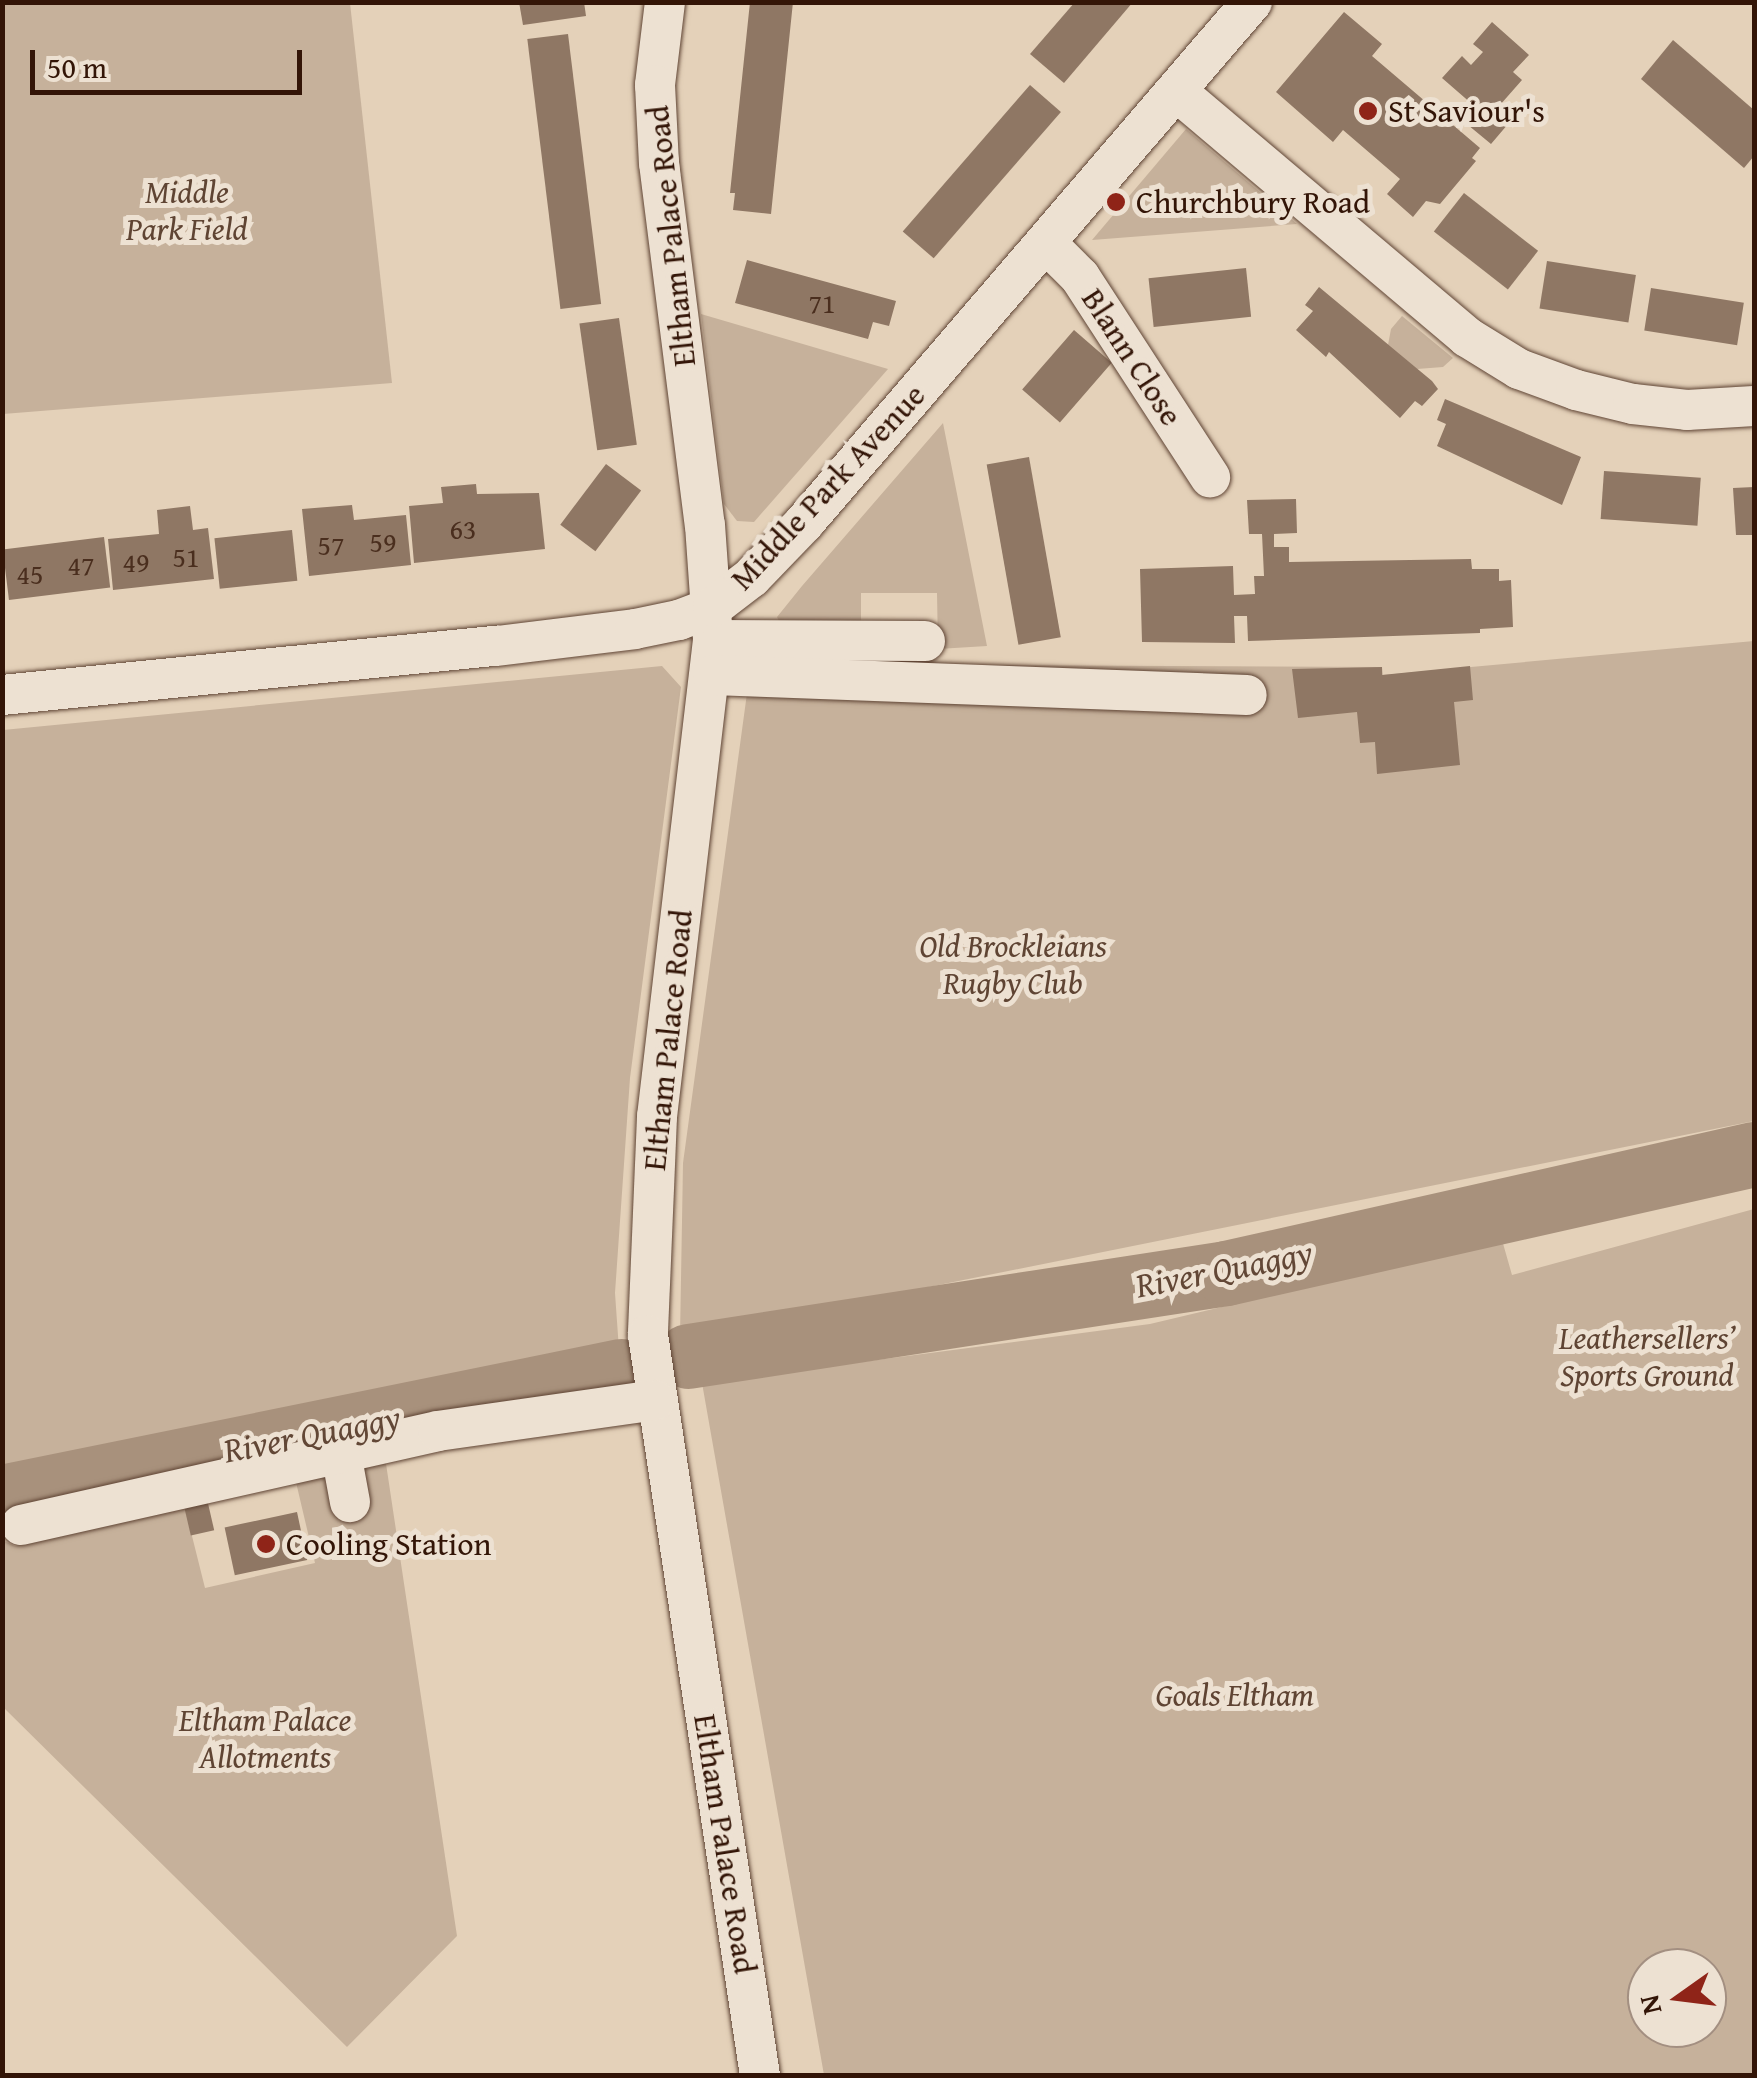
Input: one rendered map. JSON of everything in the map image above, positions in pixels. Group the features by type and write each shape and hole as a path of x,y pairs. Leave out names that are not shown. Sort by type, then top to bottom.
{"street":[{"name":"Eltham Palace Road","path":"665,2 656,84 659,163 713,640 657,1116 648,1335 760,2076"},
{"name":"Middle Park Avenue","path":"2,696 498,646 678,620 713,640 752,577 804,523 1252,2"},
{"path":"1176,91 1468,337 1518,369 1576,390 1633,404 1687,410 1754,406"},
{"name":"Blann Close","path":"1046,243 1080,277 1210,477"},
{"path":"713,640 925,641"},
{"path":"713,640 1247,695"},
{"path":"21,1525 438,1431 655,1400"},
{"path":"341,1453 350,1502"}],"green space":[{"name":"Middle Park Field","path":"2,3 350,3 392,383 3,414"},
{"path":"1186,129 1297,224 1092,240"},
{"path":"701,314 888,369 754,522 737,521 724,504"},
{"path":"1402,316 1453,358 1443,367 1417,369 1388,345 1391,329"},
{"path":"943,423 987,646 938,649 937,593 861,593 861,621 779,621 777,617 802,586"},
{"name":"Old Brockleians Rugby Club","path":"1754,641 1754,1121 680,1337 683,1163 751,664 1382,667 1383,675"},
{"path":"662,666 681,687 630,1078 615,1293 620,1364 3,1489 3,730"},
{"name":"Goals Eltham","path":"1754,1209 1754,2075 824,2075 702,1383 1150,1324 1502,1240 1512,1275"},
{"name":"Eltham Palace Allotments","path":"385,1457 457,1936 347,2047 3,1707 2,1540 15,1546 184,1504 205,1588 315,1563 295,1478"}],"building":[{"path":"519,2 584,2 586,16 523,25"},
{"path":"750,2 793,2 771,214 733,210 735,193 730,193"},
{"path":"1075,2 1133,2 1064,83 1030,54"},
{"name":"St Saviour's","path":"1344,12 1382,44 1372,56 1480,148 1472,158 1476,161 1440,204 1426,201 1413,217 1387,194 1400,179 1343,130 1333,142 1276,92"},
{"path":"1492,22 1529,55 1513,72 1522,80 1500,105 1514,117 1491,144 1468,125 1480,111 1442,78 1462,56 1471,65 1483,52 1473,44"},
{"path":"568,34 601,304 560,309 527,39"},
{"path":"1673,40 1754,110 1754,156 1744,168 1641,79"},
{"path":"1030,85 1061,112 934,258 903,231"},
{"path":"1464,193 1538,251 1508,289 1434,232"},
{"path":"747,260 896,301 889,326 873,322 868,339 735,303"},
{"path":"1547,261 1636,275 1628,322 1539,308"},
{"path":"1246,268 1251,317 1154,327 1149,278"},
{"path":"1319,287 1432,381 1438,389 1422,406 1415,401 1400,418 1329,352 1326,357 1296,330 1313,311 1305,305"},
{"path":"1651,288 1744,303 1737,345 1644,330"},
{"path":"619,318 637,445 597,450 579,324"},
{"path":"1074,330 1112,363 1060,422 1022,390"},
{"path":"1445,399 1581,457 1562,505 1437,446 1446,424 1437,420"},
{"path":"1029,457 1061,637 1018,645 987,464"},
{"path":"606,464 641,490 595,551 560,525"},
{"path":"1604,471 1701,478 1697,526 1601,519"},
{"path":"476,484 477,494 539,493 545,549 414,563 409,506 443,503 441,487"},
{"path":"1754,487 1754,535 1736,535 1733,488"},
{"path":"1296,499 1297,533 1274,534 1274,547 1289,547 1289,562 1471,559 1472,569 1499,569 1499,581 1511,580 1513,627 1480,629 1480,633 1248,641 1247,616 1234,616 1235,643 1142,642 1140,569 1233,566 1234,595 1255,594 1254,576 1264,576 1262,534 1249,534 1247,500"},
{"path":"352,505 354,520 406,515 411,565 309,576 302,509"},
{"path":"190,506 193,530 208,528 214,579 113,590 108,539 159,534 157,510"},
{"path":"292,530 297,581 220,589 214,538"},
{"path":"104,537 110,588 9,600 3,549"},
{"path":"1470,666 1473,700 1454,702 1460,765 1377,774 1375,742 1360,743 1357,712 1298,718 1292,669 1382,667 1382,675"},
{"path":"207,1499 214,1530 191,1536 184,1504"},
{"name":"Cooling Station","path":"297,1512 307,1560 235,1575 225,1527"}],"waterway":[{"name":"River Quaggy","path":"688,1356 1226,1273 1754,1154"},
{"name":"River Quaggy","path":"2,1497 621,1371"}],"place":[{"name":"St Saviour's","path":"1368,111"},
{"name":"Churchbury Road","path":"1116,202"},
{"name":"Cooling Station","path":"266,1544"}],"park label":[{"name":"Leathersellers’ Sports Ground","path":"1647,1358"}]}
